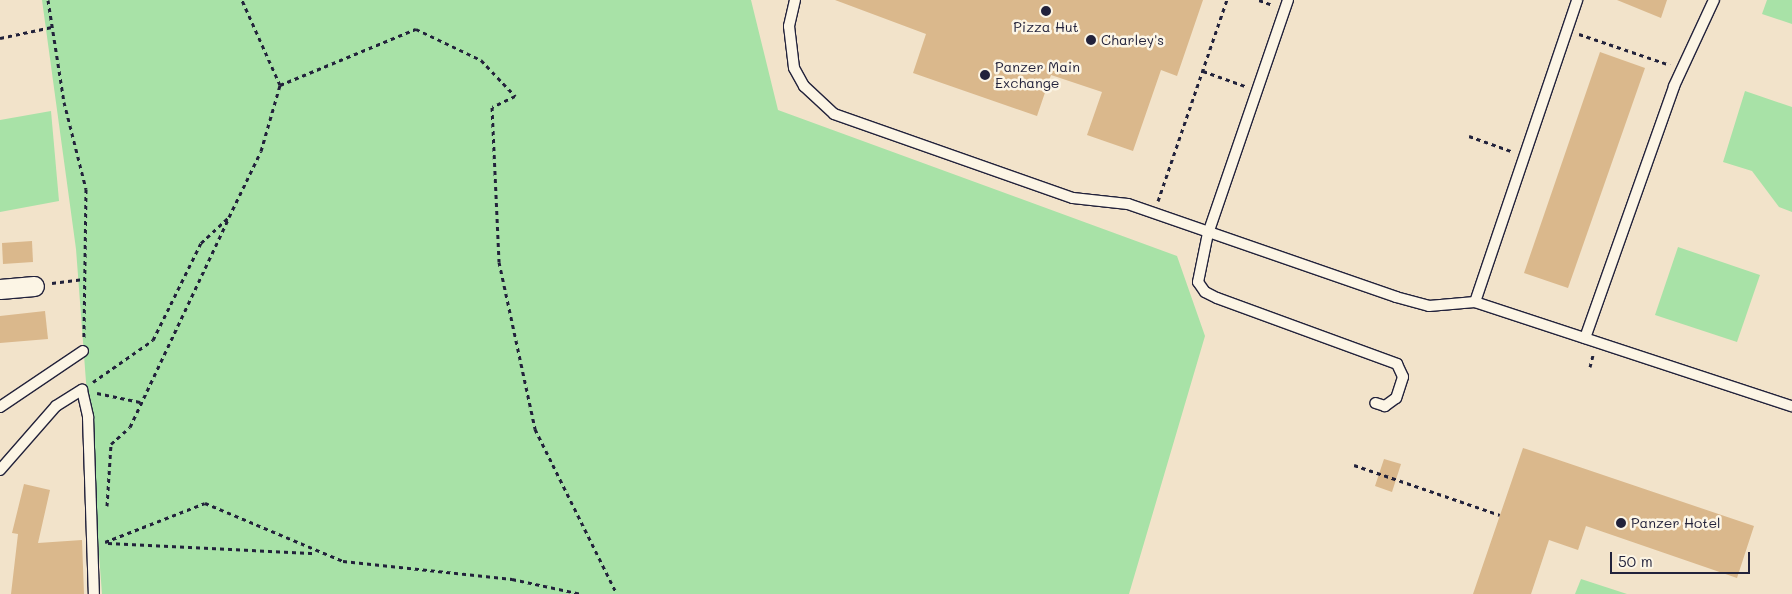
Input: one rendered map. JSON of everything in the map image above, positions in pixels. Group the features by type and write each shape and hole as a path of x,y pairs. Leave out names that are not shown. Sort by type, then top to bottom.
{"street":[{"path":"0,289 34,286"}],"lane":[{"path":"795,0 789,26 794,68 808,92 834,114 1074,198 1128,204 1208,233 1429,306 1476,302 1792,406"},
{"path":"1288,0 1197,268 1205,292 1397,364 1403,376 1396,398 1385,406 1375,403"},
{"path":"1476,302 1577,0"},
{"path":"1585,338 1682,69 1714,0"},
{"path":"0,407 83,351"},
{"path":"0,470 56,406 82,390 88,417 94,594"}],"path":[{"path":"48,0 64,102 86,189 86,280 83,351"},
{"path":"106,513 111,444 130,427 140,402 229,217 260,151 280,85 242,0"},
{"path":"1153,213 1227,0"},
{"path":"0,38 52,26"},
{"path":"280,85 416,29 481,60 515,96 492,107 499,262 535,429 617,594"},
{"path":"1567,30 1682,69"},
{"path":"1203,71 1257,90"},
{"path":"1469,136 1524,156"},
{"path":"82,390 152,340 201,243 229,217"},
{"path":"34,286 86,280"},
{"path":"82,390 140,402"},
{"path":"1354,465 1500,515"},
{"path":"93,549 205,503 320,553 343,561 512,579 582,594"},
{"path":"104,543 105,533"},
{"path":"104,543 320,553"}],"green space":[{"path":"42,0 751,0 778,110 1177,256 1205,336 1129,594 102,594 76,249"},
{"path":"1767,0 1792,0 1792,24 1762,14"},
{"path":"1745,91 1792,107 1792,212 1779,207 1752,171 1723,162"},
{"path":"51,111 59,201 0,212 0,120"},
{"path":"1678,247 1760,275 1737,342 1655,315"},
{"path":"1581,579 1627,594 1575,594"}],"building":[{"name":"Panzer Main Exchange","path":"835,0 1203,0 1177,76 1161,70 1133,151 1087,135 1102,92 1051,75 1037,116 913,73 926,34"},
{"path":"1617,0 1667,0 1661,18"},
{"path":"1600,52 1645,68 1568,288 1524,273"},
{"path":"32,241 33,262 3,264 2,243"},
{"path":"45,311 48,339 0,343 0,316"},
{"name":"Panzer Hotel","path":"1523,448 1754,526 1737,578 1586,526 1578,550 1549,540 1531,594 1473,594"},
{"path":"1384,459 1401,464 1392,492 1375,486"},
{"path":"24,484 50,490 38,543 82,540 84,594 11,594 18,534 12,533"}],"place":[{"name":"Pizza Hut","path":"1046,11"},
{"name":"Charley's","path":"1091,40"},
{"name":"Panzer Main Exchange","path":"985,75"},
{"name":"Panzer Hotel","path":"1621,523"}]}
